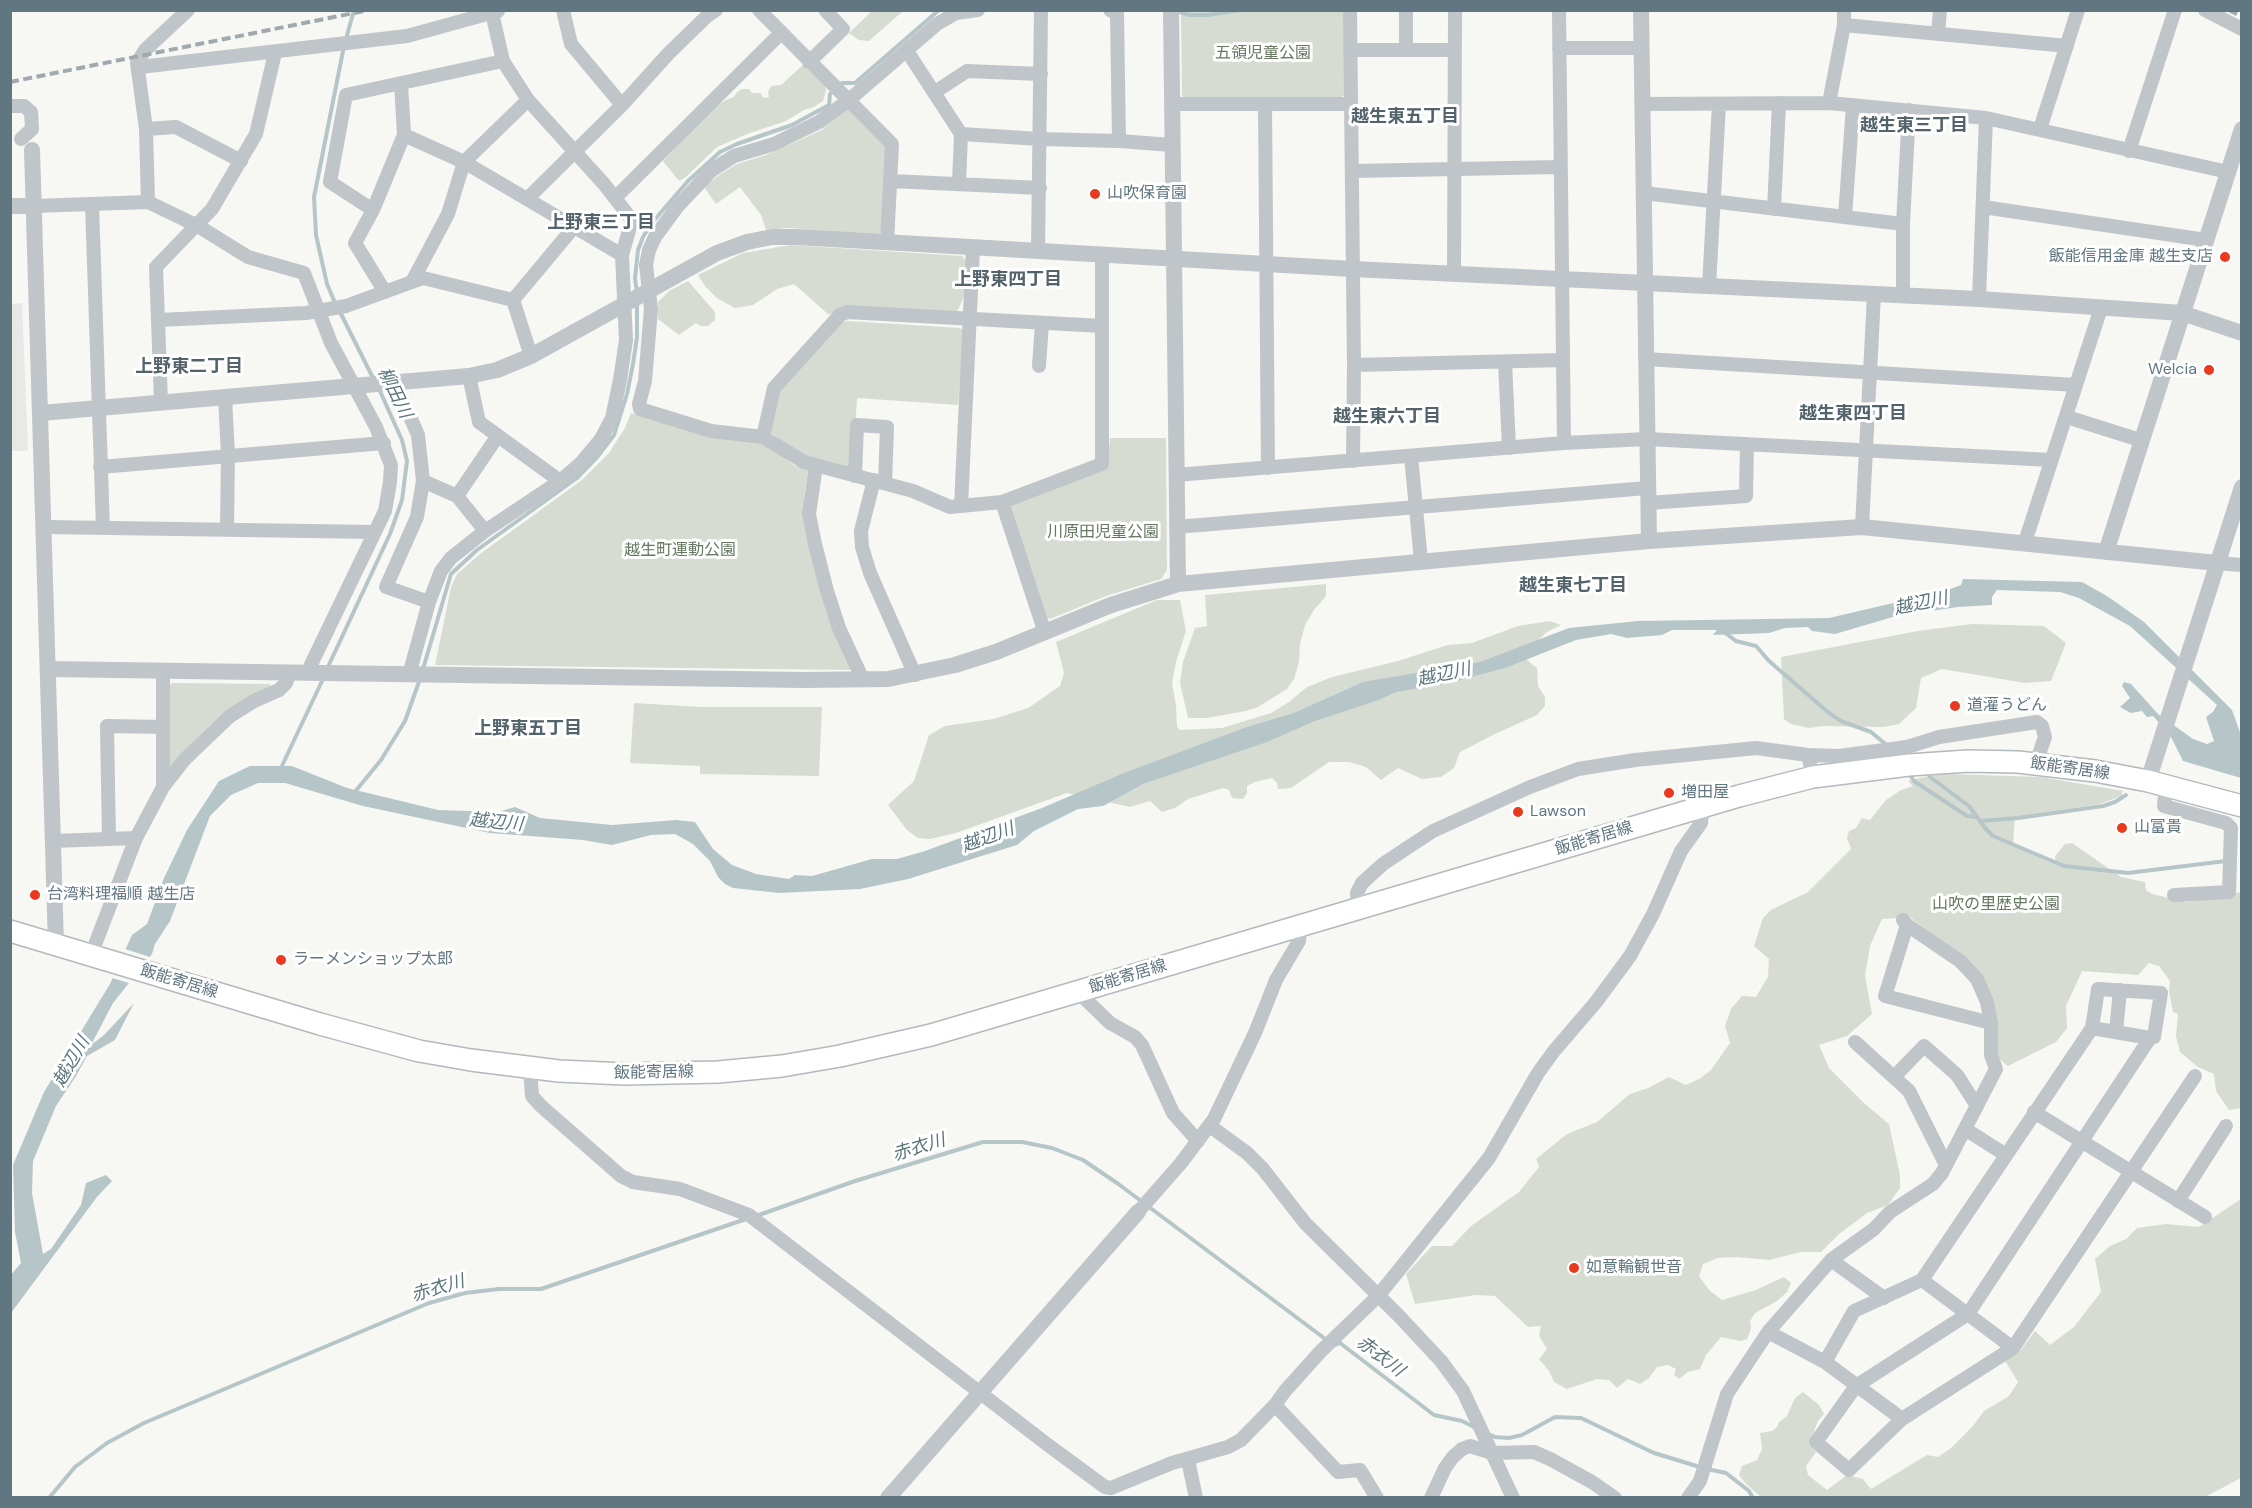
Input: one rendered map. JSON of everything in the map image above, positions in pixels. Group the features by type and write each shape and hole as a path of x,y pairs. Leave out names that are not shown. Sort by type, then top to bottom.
{"main road":[{"name":"飯能寄居線","path":"10,931 386,1043 471,1060 591,1073 718,1072 782,1066 906,1042 1703,806 1813,777 1937,763 2004,761 2036,763 2157,783 2241,806"}],"street":[{"path":"148,202 146,129 140,67 137,63 145,50 188,10"},
{"path":"563,10 571,44 622,105"},
{"path":"527,199 622,105 668,54 716,10"},
{"path":"759,10 892,144 887,243"},
{"path":"809,62 843,29 825,10"},
{"path":"411,675 429,602 441,571 451,558 485,531 560,481 597,445 612,418 626,340 649,250 655,237 677,207 712,170 734,156 774,144 819,122 845,97 907,51 937,24 956,13 978,10"},
{"path":"1038,251 1041,10"},
{"path":"1110,10 1117,14 1119,141"},
{"path":"1171,10 1178,584"},
{"path":"1350,10 1353,461"},
{"path":"1406,10 1406,50"},
{"path":"1454,274 1455,10"},
{"path":"1559,10 1564,443"},
{"path":"1641,10 1649,542"},
{"path":"1830,103 1844,25 1844,10"},
{"path":"1938,33 1940,10"},
{"path":"2040,129 2078,10"},
{"path":"2129,151 2175,10"},
{"path":"2205,10 2241,29"},
{"path":"140,67 407,36 496,12 502,61 528,100 632,220 621,255 636,299 651,309 645,381 639,404 640,409 711,431 763,437 804,462 913,491 950,507 1002,502 1102,464 1101,254"},
{"path":"1844,25 2067,46"},
{"path":"615,198 781,33"},
{"path":"1559,48 1642,48"},
{"path":"1351,50 1454,50"},
{"path":"907,51 961,134 959,183"},
{"path":"161,402 156,267 212,209 241,161 256,134 275,53"},
{"path":"373,210 330,183 346,95 502,61"},
{"path":"935,92 967,71 1041,74"},
{"path":"385,292 355,243 373,210 404,135 401,83"},
{"path":"413,280 448,213 464,162 528,100"},
{"path":"1642,104 1830,103 1986,118 2228,172"},
{"path":"1172,104 1350,104"},
{"path":"1709,286 1719,104"},
{"path":"1774,209 1779,104"},
{"path":"1265,105 1268,468"},
{"path":"1845,217 1853,105"},
{"path":"10,106 27,107 31,112 33,123 21,142 34,206 56,945"},
{"path":"1903,295 1909,110"},
{"path":"1979,299 1986,118"},
{"path":"146,129 176,127 241,161"},
{"path":"2106,552 2241,129"},
{"path":"961,134 1172,145"},
{"path":"404,135 464,162 621,255"},
{"path":"1352,171 1560,168"},
{"path":"891,181 1040,188"},
{"path":"1644,193 1904,224"},
{"path":"10,206 92,206 148,202 198,226 248,257 304,273 331,343 358,385 384,443 391,465 385,511 303,673 279,690 254,701 230,716 185,759 163,787 136,838 96,957"},
{"path":"92,206 103,528"},
{"path":"1983,207 2206,240"},
{"path":"513,300 574,227"},
{"path":"41,413 469,376 507,367 717,253 747,242 772,237 1267,262 1353,269 1979,299 2182,313 2241,333"},
{"path":"961,506 973,248"},
{"path":"159,320 318,311 346,306 423,278 513,300"},
{"path":"1862,527 1874,295"},
{"path":"513,300 531,356"},
{"path":"2025,542 2101,308"},
{"path":"763,437 774,388 840,315 847,312 1102,326"},
{"path":"1039,366 1042,323"},
{"path":"1645,359 2076,385"},
{"path":"1354,365 1563,360"},
{"path":"1504,362 1509,448"},
{"path":"469,376 479,422 560,481"},
{"path":"390,383 418,435 423,481 417,517 386,587 429,602"},
{"path":"225,397 228,455 227,529"},
{"path":"2067,417 2140,440"},
{"path":"855,476 857,425 887,428 879,482 861,531 862,547 870,573 915,675"},
{"path":"457,496 497,437"},
{"path":"1176,475 1564,443 1647,439 2051,459"},
{"path":"100,467 384,443"},
{"path":"1176,527 1416,507 1647,496 1746,496 1748,444"},
{"path":"1411,456 1421,561"},
{"path":"816,466 809,514 815,544 826,591 839,628 863,680"},
{"path":"423,481 457,496 485,531"},
{"path":"2174,895 2229,892 2231,828 2226,823 2164,806 2157,783 2157,751 2241,487"},
{"path":"1002,502 1045,633"},
{"path":"44,527 375,532"},
{"path":"48,669 888,679 915,675 986,655 1112,605 1178,584 1421,561 1862,527 2241,565"},
{"path":"163,671 163,787"},
{"path":"1358,908 1358,893 1362,883 1383,864 1433,831 1578,769 1635,760 1756,748 1808,755 1839,756 1907,747 1939,737 2037,722 2042,726 2045,737 2036,763"},
{"path":"109,839 106,726 163,727"},
{"path":"1808,755 1813,777"},
{"path":"530,1068 532,1096 621,1176 633,1182 680,1189 749,1215 979,1392 1105,1486 1111,1488 1172,1463 1228,1447 1241,1440 1275,1406 1285,1391 1314,1359 1378,1296 1489,1158 1538,1073 1630,957 1653,914 1681,851 1701,823 1703,806"},
{"path":"53,841 136,838"},
{"path":"1688,1497 1700,1481 1726,1394 1768,1332 1831,1260 1874,1229 1890,1212 1933,1184 1946,1165 1996,1069 1992,1055 1991,1023 1987,1002 1977,978 1960,961 1905,922 1885,996 1991,1023"},
{"path":"888,1497 1210,1126 1250,1042 1276,980 1299,941 1300,926"},
{"path":"1825,1362 1854,1311 1922,1280 2092,1028 2098,989 2161,993 2154,1036 2150,1038 1968,1314 1856,1386 1816,1442 1849,1470 1902,1419 2013,1347 2194,1076"},
{"path":"2116,1032 2120,990"},
{"path":"1078,992 1110,1023 1135,1037 1142,1045 1173,1113 1198,1141"},
{"path":"2092,1028 2150,1038"},
{"path":"1855,1042 1910,1091 1946,1165"},
{"path":"1894,1076 1924,1046 1957,1075 1977,1106"},
{"path":"2034,1112 2205,1217"},
{"path":"1210,1126 1255,1161 1305,1223 1441,1362 1463,1391 1513,1497"},
{"path":"2178,1201 2226,1126"},
{"path":"1965,1129 2006,1155"},
{"path":"1831,1260 1884,1298"},
{"path":"1922,1280 2013,1347"},
{"path":"1768,1332 1825,1362 1902,1419"},
{"path":"1275,1406 1338,1472 1360,1470 1377,1497"},
{"path":"1430,1497 1445,1468 1462,1449 1470,1446 1492,1452 1534,1452 1592,1482 1615,1497"},
{"path":"1188,1460 1196,1497"}],"shaded area":[{"path":"22,303 28,451 11,451 11,304"}],"green space":[{"path":"873,10 903,11 869,41 859,40 849,33"},
{"name":"五領児童公園","path":"1181,11 1344,11 1345,94 1342,97 1186,98 1182,96"},
{"path":"803,65 824,84 826,90 823,101 786,121 717,147 679,181 663,161 712,109 734,97 742,89 760,93 764,98 769,97 768,92 771,86 781,85"},
{"path":"845,109 852,110 888,148 883,230 877,236 790,228 766,230 761,215 740,187 716,204 704,187 737,164 766,155 822,130"},
{"path":"791,245 962,256 967,263 965,294 958,310 950,314 843,306 829,315 794,284 777,289 753,305 735,308 717,298 698,275 743,253"},
{"path":"688,281 715,312 715,320 708,326 696,323 679,335 658,319 658,302 669,291"},
{"path":"842,322 960,328 964,331 958,405 857,398 853,467 846,468 803,457 770,432 777,392"},
{"name":"越生町運動公園","path":"631,413 705,435 764,443 795,466 807,467 804,511 853,670 435,665 451,587 457,574 480,554 582,480 609,453 625,428"},
{"name":"川原田児童公園","path":"1110,438 1166,438 1167,570 1161,579 1106,596 1050,619 1045,616 1009,509 1012,504 1107,467"},
{"path":"1326,584 1326,596 1305,625 1300,644 1299,662 1294,679 1287,689 1258,707 1246,711 1207,718 1188,718 1180,683 1183,662 1195,628 1207,626 1205,595"},
{"path":"1157,600 1180,600 1186,631 1172,683 1177,727 1180,730 1222,728 1271,713 1307,687 1332,677 1398,661 1448,645 1472,643 1518,626 1550,621 1561,625 1547,632 1534,644 1527,660 1537,668 1538,686 1545,697 1545,706 1537,715 1460,752 1454,768 1441,777 1422,779 1398,768 1381,780 1366,767 1349,762 1329,762 1291,788 1278,789 1277,783 1272,778 1255,782 1247,786 1247,793 1243,799 1232,798 1229,790 1223,788 1188,799 1175,808 1162,812 1150,801 1130,807 1067,793 956,833 930,839 918,838 907,830 888,805 914,781 929,735 945,726 994,719 1028,708 1060,686 1064,673 1056,642"},
{"path":"1972,624 2044,626 2066,643 2051,681 2025,683 1942,669 1921,678 1916,708 1899,724 1884,727 1823,726 1809,728 1791,724 1784,719 1781,657 1918,631"},
{"path":"173,683 270,684 271,688 231,709 189,746 173,767 168,767 169,685"},
{"path":"634,703 701,707 822,707 819,776 700,774 700,766 630,763"},
{"name":"山吹の里歴史公園","path":"1947,774 2041,777 2123,791 2121,796 2100,804 2015,817 2013,845 2050,862 2085,874 2056,864 2055,856 2065,844 2072,843 2121,877 2145,882 2146,890 2152,894 2186,902 2241,892 2241,1108 2229,1110 2216,1091 2214,1074 2198,1067 2180,1052 2176,1036 2178,1014 2173,1012 2169,991 2170,981 2159,966 2149,963 2138,975 2082,971 2066,1006 2067,1028 2056,1042 2008,1066 1997,1057 1992,997 1990,998 1935,938 1910,917 1882,919 1870,946 1865,976 1872,1014 1847,1036 1819,1045 1829,1068 1889,1124 1900,1175 1900,1188 1888,1205 1867,1213 1839,1234 1821,1252 1801,1252 1769,1260 1718,1258 1703,1264 1699,1276 1709,1290 1722,1300 1756,1290 1784,1277 1791,1283 1787,1292 1777,1301 1755,1313 1750,1321 1751,1329 1747,1339 1740,1341 1721,1337 1706,1355 1700,1369 1688,1372 1679,1379 1674,1375 1676,1369 1668,1365 1657,1367 1649,1378 1640,1384 1628,1379 1617,1388 1609,1380 1597,1379 1567,1389 1554,1382 1549,1371 1539,1359 1547,1349 1539,1336 1541,1326 1528,1327 1495,1296 1476,1295 1415,1304 1406,1274 1432,1246 1452,1246 1471,1226 1519,1192 1539,1167 1536,1159 1567,1134 1597,1122 1630,1094 1669,1077 1686,1085 1711,1070 1730,1043 1725,1026 1731,1009 1742,996 1756,997 1768,977 1769,959 1754,946 1763,918 1771,910 1808,892 1851,849 1847,838 1849,831 1856,828 1862,818 1870,820 1886,800 1901,790 1913,786 1908,781"},
{"path":"2241,1199 2241,1478 2203,1498 1762,1498 1739,1475 1742,1466 1757,1460 1762,1449 1760,1433 1772,1431 1777,1427 1779,1422 1787,1416 1795,1398 1803,1392 1819,1405 1824,1414 1818,1421 1809,1444 1816,1452 1806,1466 1808,1475 1827,1490 1847,1475 1863,1479 1871,1489 1927,1455 1938,1457 1951,1448 1973,1426 1984,1411 2009,1396 2018,1382 2005,1361 2020,1351 2035,1331 2050,1345 2074,1327 2101,1292 2095,1259 2110,1246 2126,1239 2137,1228 2166,1224 2199,1227"}],"water":[{"name":"越辺川","path":"1963,579 2082,582 2144,622 2232,710 2241,735 2241,778 2183,761 2170,735 2153,716 2147,717 2142,711 2131,713 2120,707 2130,698 2122,686 2124,682 2131,684 2158,714 2193,739 2207,744 2214,741 2206,717 2217,705 2130,626 2079,598 2060,592 1997,590 1992,597 1992,605 1958,607 1896,616 1835,634 1812,631 1808,627 1785,628 1769,633 1713,635 1717,630 1672,630 1662,635 1627,638 1611,634 1576,640 1505,668 1449,683 1396,692 1315,721 1267,742 1143,784 1103,806 1078,809 1034,831 1017,845 908,879 860,889 779,893 733,888 718,877 710,861 693,844 675,834 651,835 612,845 583,840 490,833 363,806 285,783 258,783 231,795 210,816 170,921 155,944 152,954 113,1003 91,1045 104,1035 134,1003 115,1040 87,1056 56,1106 33,1161 32,1193 43,1254 51,1249 81,1205 86,1183 106,1175 112,1181 97,1197 11,1313 11,1275 21,1263 15,1232 13,1165 44,1092 110,984 132,935 147,924 164,878 187,830 219,781 250,766 292,766 347,788 438,810 498,812 515,807 540,818 612,825 676,820 695,822 713,849 732,865 756,874 789,879 795,875 812,876 872,859 897,859 925,851 1042,808 1124,773 1247,727 1294,713 1363,682 1480,662 1569,628 1638,621 1829,618 1945,591 1961,585"}],"pier":[{"path":"122,948 153,958 132,984 109,977"}],"waterway":[{"name":"柳田川","path":"346,39 354,10"},
{"path":"839,85 855,83 939,10"},
{"path":"1176,11 1189,15 1208,15 1240,10"},
{"name":"柳田川","path":"336,305 327,284 316,235 314,197 344,46"},
{"path":"637,293 635,278 638,250 643,237 651,224 688,181 720,152 792,125 829,105 830,94 834,91"},
{"path":"423,669 451,574 477,550 577,478 614,435 627,394 633,364 637,337 637,304"},
{"name":"柳田川","path":"340,312 374,380"},
{"name":"柳田川","path":"327,669 390,534 402,500 407,461 402,440 379,389"},
{"path":"1724,632 1736,641 1756,646 1769,661 1829,713 1841,721 1871,732 1889,747"},
{"name":"柳田川","path":"280,770 323,679"},
{"path":"354,793 381,760 405,721 420,679"},
{"path":"1908,772 1914,781 1967,816 1977,817 1993,836 2064,866 2128,873 2226,861"},
{"path":"1930,777 1969,806 1977,817"},
{"path":"1980,821 2103,806 2126,795"},
{"name":"赤衣川","path":"756,1216 855,1181 983,1142 1022,1142 1052,1148 1083,1160 1117,1183 1328,1341"},
{"name":"赤衣川","path":"49,1498 75,1467 107,1443 144,1423 429,1303 465,1293 499,1289 541,1289 746,1219"},
{"name":"赤衣川","path":"1335,1345 1340,1343 1434,1415 1462,1421 1474,1427"},
{"name":"赤衣川","path":"1486,1433 1495,1437 1509,1438 1522,1435 1555,1417 1581,1418 1654,1453 1700,1467"},
{"name":"赤衣川","path":"1707,1469 1726,1473 1749,1491 1753,1498"}],"railway":[{"path":"10,82 369,10"},
{"path":"2229,10 2242,17"}],"place":[{"name":"山吹保育園","path":"1095,194"},
{"name":"飯能信用金庫 越生支店","path":"2225,257"},
{"name":"Welcia","path":"2209,370"},
{"name":"道灌うどん","path":"1955,706"},
{"name":"増田屋","path":"1669,793"},
{"name":"Lawson","path":"1518,812"},
{"name":"山富貴","path":"2122,828"},
{"name":"台湾料理福順 越生店","path":"35,895"},
{"name":"ラーメンショップ太郎","path":"281,960"},
{"name":"如意輪観世音","path":"1574,1268"}],"district":[{"name":"越生東五丁目","path":"1405,117"},
{"name":"越生東三丁目","path":"1914,126"},
{"name":"上野東三丁目","path":"601,223"},
{"name":"上野東四丁目","path":"1008,280"},
{"name":"上野東二丁目","path":"189,367"},
{"name":"越生東四丁目","path":"1853,414"},
{"name":"越生東六丁目","path":"1387,417"},
{"name":"越生東七丁目","path":"1573,586"},
{"name":"上野東五丁目","path":"528,729"}]}
